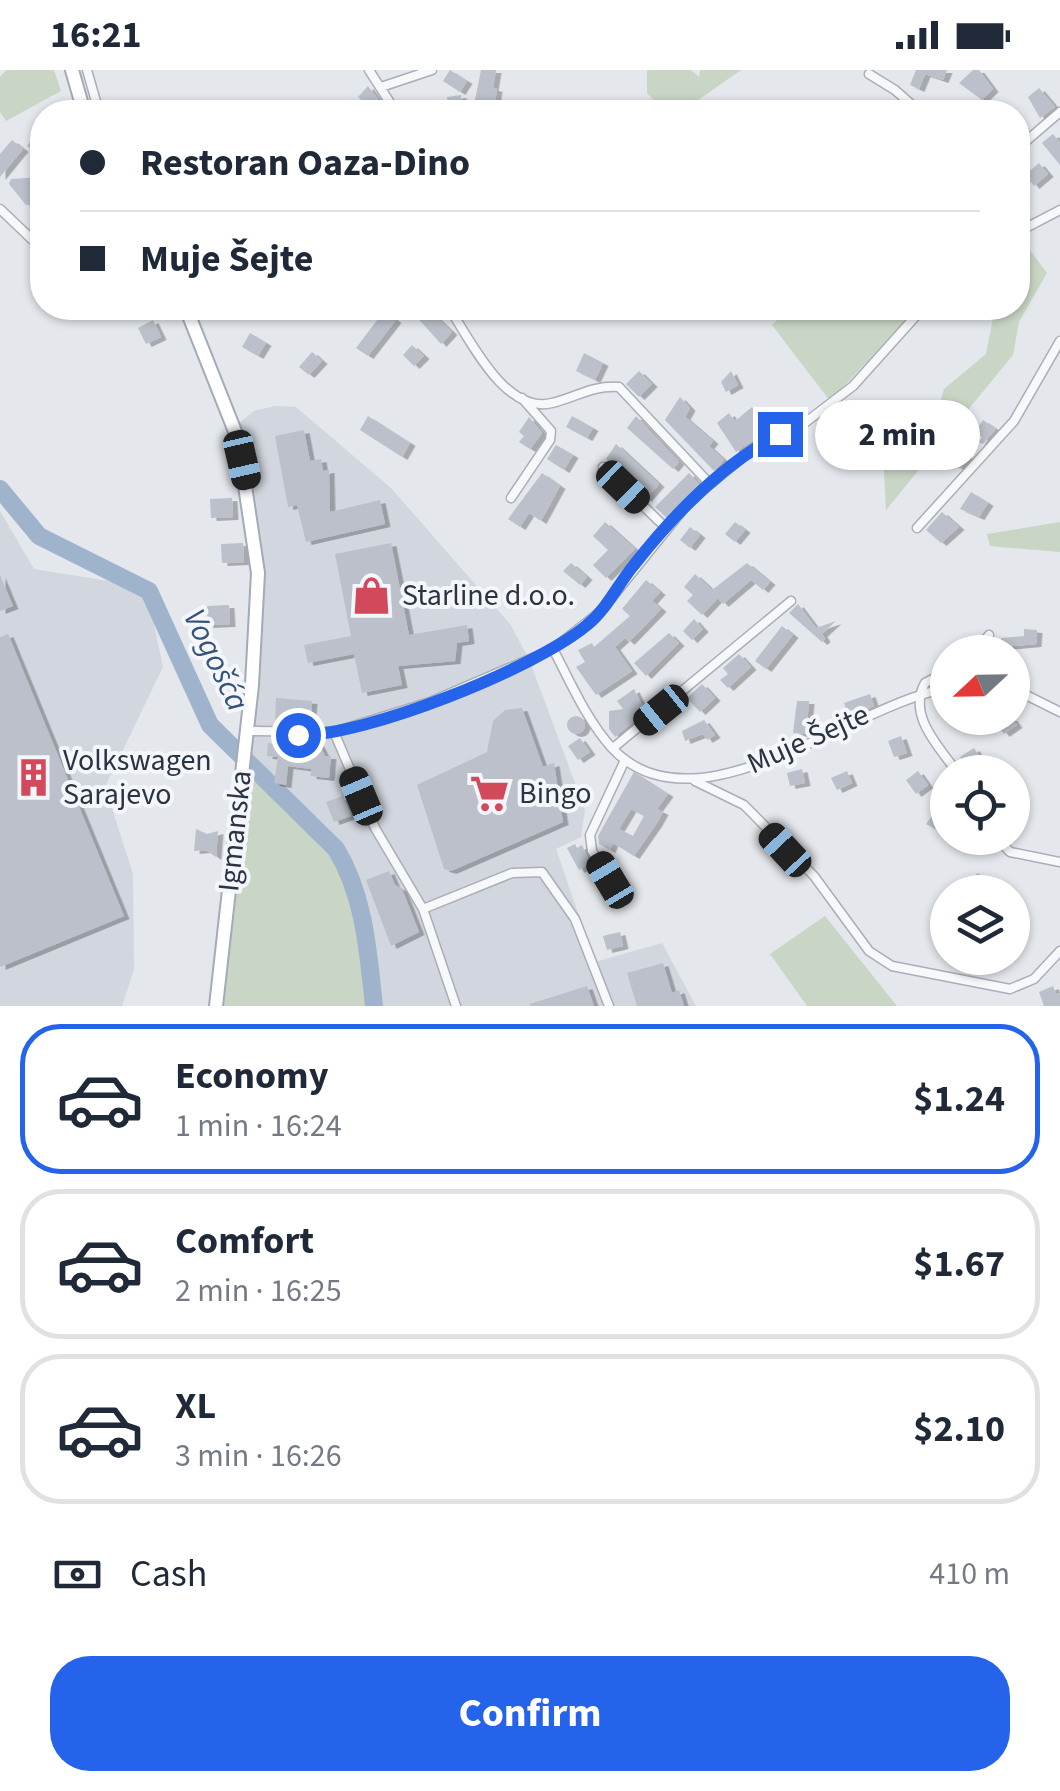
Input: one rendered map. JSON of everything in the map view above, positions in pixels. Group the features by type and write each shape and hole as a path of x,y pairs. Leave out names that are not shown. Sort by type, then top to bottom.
{"main road":[{"path":"72,70 81,100"},
{"name":"Igmanska","path":"191,320 238,439 252,516 258,619 216,1006"}],"street":[{"path":"87,70 96,100"},
{"path":"369,70 389,100"},
{"path":"382,87 432,70"},
{"path":"869,74 906,100"},
{"path":"1030,138 1060,112"},
{"path":"0,209 30,238"},
{"path":"1030,223 1060,210"},
{"path":"458,320 506,387 522,398 551,431 550,440 511,498"},
{"path":"246,732 334,732 430,702 553,649 601,611 664,527 710,484 756,446 806,422 853,386 911,320"},
{"path":"917,528 1014,422 1060,341"},
{"path":"522,398 547,405 596,385 618,387 710,484"},
{"path":"603,467 664,527"},
{"path":"613,748 791,601"},
{"name":"Muje Šejte","path":"553,649 590,720 613,748 626,760 695,781 744,806 814,876 870,950 892,966 1010,989 1034,980 1060,951"},
{"name":"Muje Šejte","path":"920,692 930,680"},
{"name":"Muje Šejte","path":"695,781 782,756 930,691"},
{"path":"920,692 920,715 946,755"},
{"path":"1030,697 1060,712"},
{"path":"334,732 375,828 423,910 456,1006"},
{"path":"610,880 592,851 590,835 626,760"},
{"path":"1025,855 1060,862"},
{"path":"423,910 512,873 542,872 575,919 609,1006"}],"shaded area":[{"path":"296,407 391,488 510,624 529,659 585,810 581,837 556,849 595,962 662,943 696,1006 374,1006 364,921 347,867 243,760 258,619 234,427 254,411"},
{"path":"0,511 34,569 146,587 163,667 105,787 133,874 134,969 122,1006 0,1006"}],"green space":[{"path":"6,70 54,70 61,91 44,100 30,100 30,108 6,121 0,112 0,77"},
{"path":"647,70 691,70 699,77 700,70 741,70 698,100 653,100 647,93"},
{"path":"1030,250 1047,273 1030,303"},
{"path":"778,320 906,320 830,401 772,325"},
{"path":"993,320 1020,320 1013,355 886,510 881,414 938,410 944,389 986,354"},
{"path":"1060,522 1060,552 990,546 987,534"},
{"path":"243,760 336,849 346,867 367,945 374,1006 217,1006"},
{"path":"825,916 897,1006 807,1006 770,954"}],"building":[{"path":"450,70 467,81 460,92 443,81"},
{"path":"481,70 496,70 495,100 475,100"},
{"path":"916,70 947,70 943,80 925,74 919,89 910,85"},
{"path":"973,70 979,70 993,89 982,100 959,83"},
{"path":"368,86 378,100 361,100 358,97"},
{"path":"1039,88 1055,107 1040,118 1028,97"},
{"path":"1053,134 1060,143 1060,165 1042,143"},
{"path":"12,140 23,149 0,177 0,154"},
{"path":"1039,163 1048,174 1034,186 1030,171"},
{"path":"30,178 30,204 26,205 9,184 11,179"},
{"path":"153,320 161,337 146,344 138,328"},
{"path":"377,320 396,320 368,356 356,348"},
{"path":"419,320 439,320 452,332 441,344"},
{"path":"250,333 266,343 258,356 242,347"},
{"path":"412,345 424,356 414,366 403,355"},
{"path":"312,352 322,361 309,375 299,367"},
{"path":"584,353 603,363 595,380 576,371"},
{"path":"639,371 652,384 639,397 626,384"},
{"path":"731,371 738,385 726,392 721,382"},
{"path":"680,397 690,408 685,417 713,441 709,446 724,460 714,471 665,420"},
{"path":"752,407 770,428 736,452 717,423 729,413 735,421"},
{"path":"368,416 410,443 402,457 360,430"},
{"path":"572,416 593,428 587,438 566,427"},
{"path":"636,416 679,462 673,469 627,428"},
{"path":"529,417 542,433 530,449 519,442 524,436 519,432"},
{"path":"983,420 996,429 983,444 979,442 982,437 975,432"},
{"path":"304,430 310,461 321,459 323,471 329,470 330,512 380,500 385,524 306,542 297,505 288,507 275,436"},
{"path":"616,444 659,484 646,499 638,491 643,485 606,459"},
{"path":"556,445 573,455 564,470 547,459"},
{"path":"954,445 969,457 960,469 945,457"},
{"path":"542,473 560,486 541,521 529,513 520,527 508,519"},
{"path":"689,473 699,484 667,518 655,507"},
{"path":"971,492 988,503 979,517 960,509"},
{"path":"232,498 233,517 211,518 210,499"},
{"path":"942,512 959,527 941,543 926,530"},
{"path":"605,522 635,549 606,578 593,565 608,550 593,536"},
{"path":"735,522 745,530 735,542 725,534"},
{"path":"690,527 700,535 690,548 680,540"},
{"path":"243,543 244,562 222,563 221,544"},
{"name":"Starline d.o.o.","path":"391,543 409,635 467,625 469,641 457,643 455,661 398,666 402,685 362,693 354,654 308,663 304,645 351,636 335,554"},
{"path":"571,563 587,577 580,585 563,571"},
{"path":"747,563 770,582 763,590 751,580 723,604 718,598 702,615 687,601 693,595 684,587 695,574 712,590"},
{"path":"0,575 13,606 0,611"},
{"path":"646,580 660,592 652,601 661,609 629,642 625,638 615,647 632,671 596,695 576,667 585,662 578,650 592,643 594,647 630,616 622,609"},
{"path":"798,604 816,628 836,621 822,634 822,642 789,613"},
{"path":"229,605 230,624 208,625 207,606"},
{"path":"694,619 703,629 692,640 683,631"},
{"path":"782,626 793,635 766,669 755,661"},
{"path":"1024,629 1037,630 1036,644 1030,645 1030,635 1024,635"},
{"path":"669,633 679,643 646,676 634,663"},
{"name":"Volkswagen Sarajevo","path":"8,634 124,916 0,967 0,637"},
{"path":"739,654 751,667 728,688 720,680 728,674 723,668"},
{"path":"702,684 715,698 700,712 687,698"},
{"path":"634,689 645,712 615,737 609,729 609,711 623,709 617,701"},
{"path":"870,694 874,706 848,717 844,703"},
{"path":"276,698 312,701 310,724 275,723"},
{"path":"797,701 809,701 806,734 793,733"},
{"name":"Bingo","path":"522,708 543,767 554,763 563,822 451,871 444,869 417,785 487,752 493,721 505,710"},
{"path":"576,716 583,718 583,732 576,734 569,732 567,725 569,718"},
{"path":"704,720 715,735 707,740 703,734 685,741 682,731"},
{"path":"901,736 907,753 894,757 888,741"},
{"path":"580,738 590,752 578,760 568,746"},
{"path":"307,741 318,742 325,756 331,756 329,778 311,776 311,769 288,766 286,785 274,783 278,757 267,756 268,743 305,748"},
{"path":"802,769 805,783 790,786 787,773"},
{"path":"847,771 852,783 837,790 831,778"},
{"path":"918,771 928,785 916,794 906,780"},
{"path":"634,772 668,794 657,809 663,812 657,823 634,856 613,843 610,850 599,844 598,836","holes":["631,809 644,816 633,836 619,829"]},
{"path":"343,796 351,816 334,822 326,802"},
{"path":"196,829 207,834 218,831 216,857 206,850 194,851"},
{"path":"575,844 577,848 582,845 590,863 579,870 567,848"},
{"path":"389,871 395,885 402,889 419,932 391,946 366,880"},
{"path":"620,932 623,946 607,950 603,936"},
{"path":"663,963 672,993 679,990 684,1006 637,1006 627,973"},
{"path":"587,986 594,1006 530,1006 530,1004"},
{"path":"1053,986 1056,994 1060,993 1060,1006 1044,1006 1039,992"}],"waterway":[{"name":"Vogošća","path":"0,489 39,536 149,591 210,725 336,849 359,906 374,1006"}],"place":[{"name":"Starline d.o.o.","path":"372,595"},
{"name":"Volkswagen Sarajevo","path":"33,777"},
{"name":"Bingo","path":"489,793"}],"route":[{"path":"298,735 334,732 430,702 553,649 601,611 664,527 690,502 756,446 780,434"}]}
